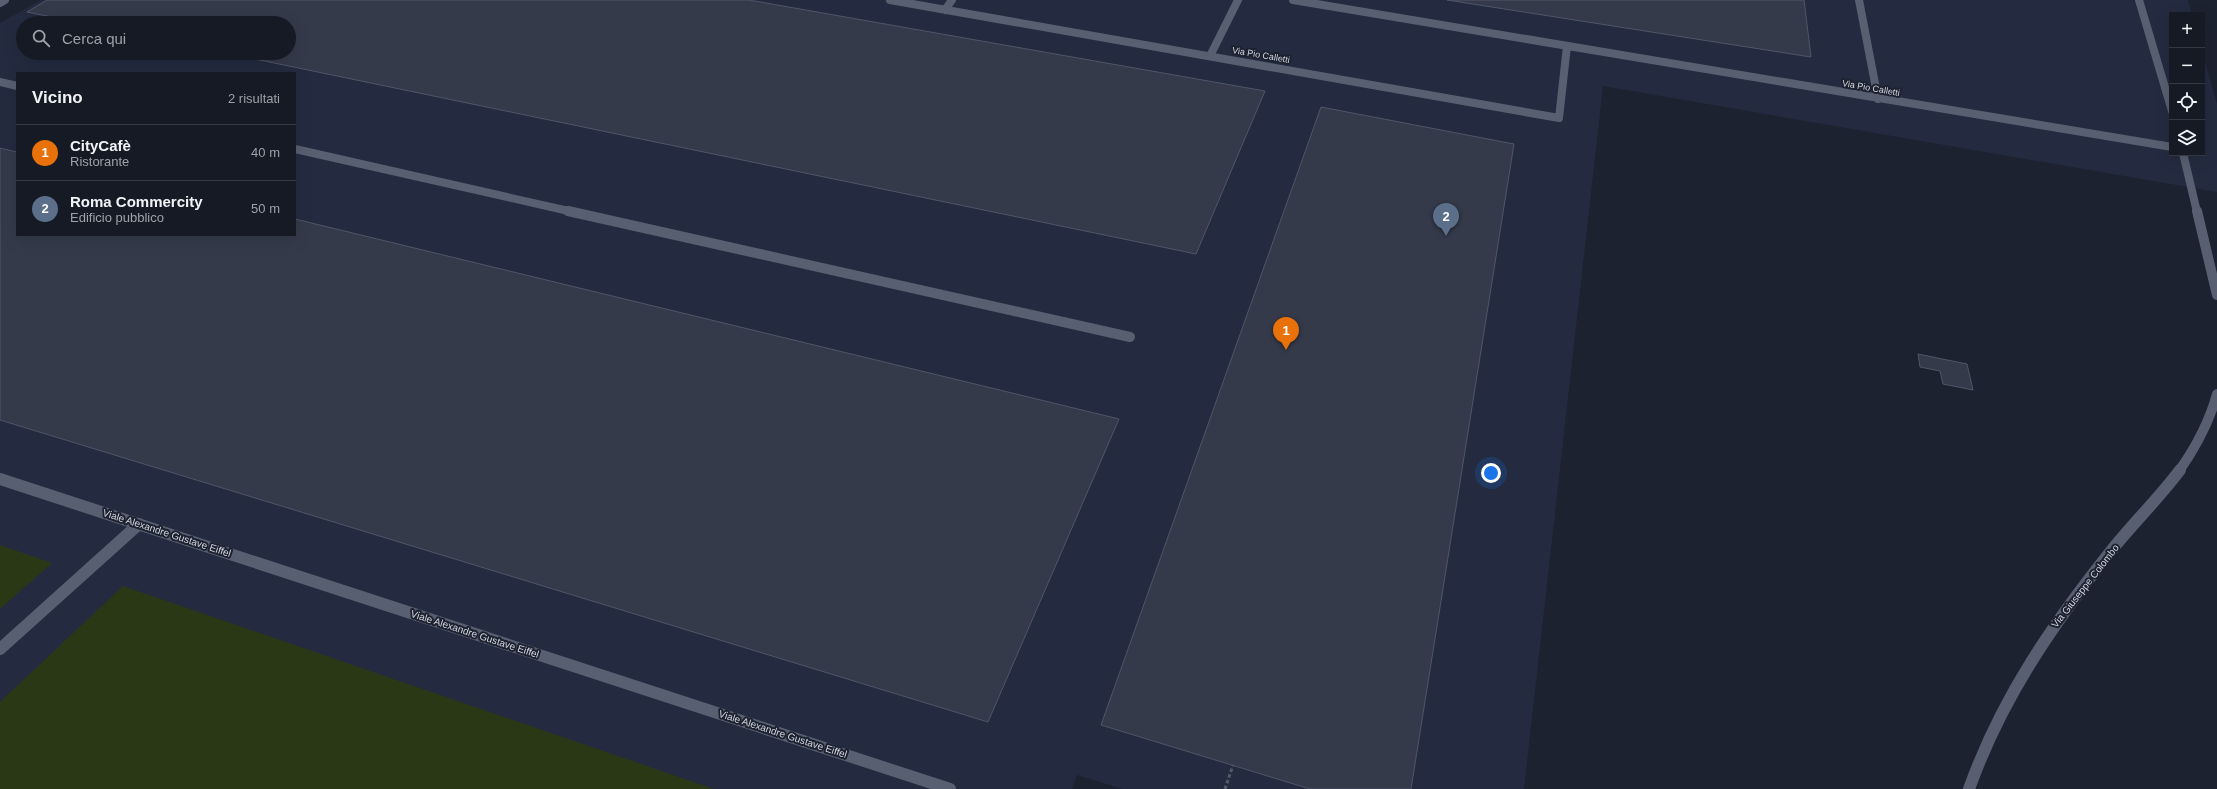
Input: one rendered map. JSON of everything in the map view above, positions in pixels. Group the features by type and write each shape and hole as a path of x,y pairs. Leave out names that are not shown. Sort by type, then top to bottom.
{"street":[{"path":"0,2 5,0"},
{"name":"Via Pio Calletti","path":"890,0 1559,118 1567,46"},
{"path":"944,10 952,0"},
{"path":"1210,56 1238,0"},
{"name":"Via Pio Calletti","path":"1293,0 2169,147"},
{"path":"1859,0 1878,99"},
{"path":"2139,0 2169,101"},
{"path":"0,82 16,86"},
{"path":"296,149 1130,336"},
{"path":"2184,156 2217,295"},
{"name":"Via Giuseppe Colombo","path":"1969,789 1990,733 2017,682 2057,620 2173,477 2198,443 2212,416 2217,394"},
{"name":"Viale Alexandre Gustave Eiffel","path":"0,479 950,789"},
{"path":"0,649 139,524"}],"path":[{"path":"1225,789 1232,766"}],"shaded area":[{"path":"41,0 2188,0 2191,12 2169,12 2169,156 2205,156 2205,62 2217,104 2217,192 1603,86 1524,789 1123,789 1077,775 1072,789 0,789 0,23"}],"green space":[{"path":"0,545 52,563 0,609"},
{"path":"123,586 714,789 0,789 0,702"}],"building":[{"path":"47,0 749,0 1265,91 1196,254 260,60 296,60 296,16 47,16 27,12"},
{"path":"1447,0 1804,0 1811,57"},
{"path":"1321,107 1514,144 1411,789 1310,789 1101,725"},
{"path":"0,148 16,152 16,236 296,236 296,219 1119,419 988,722 0,420"},
{"path":"1918,354 1967,364 1973,390 1943,384 1940,371 1920,367"}],"place":[{"name":"Roma Commercity","path":"1446,236"},
{"name":"CityCafè","path":"1286,350"}]}
